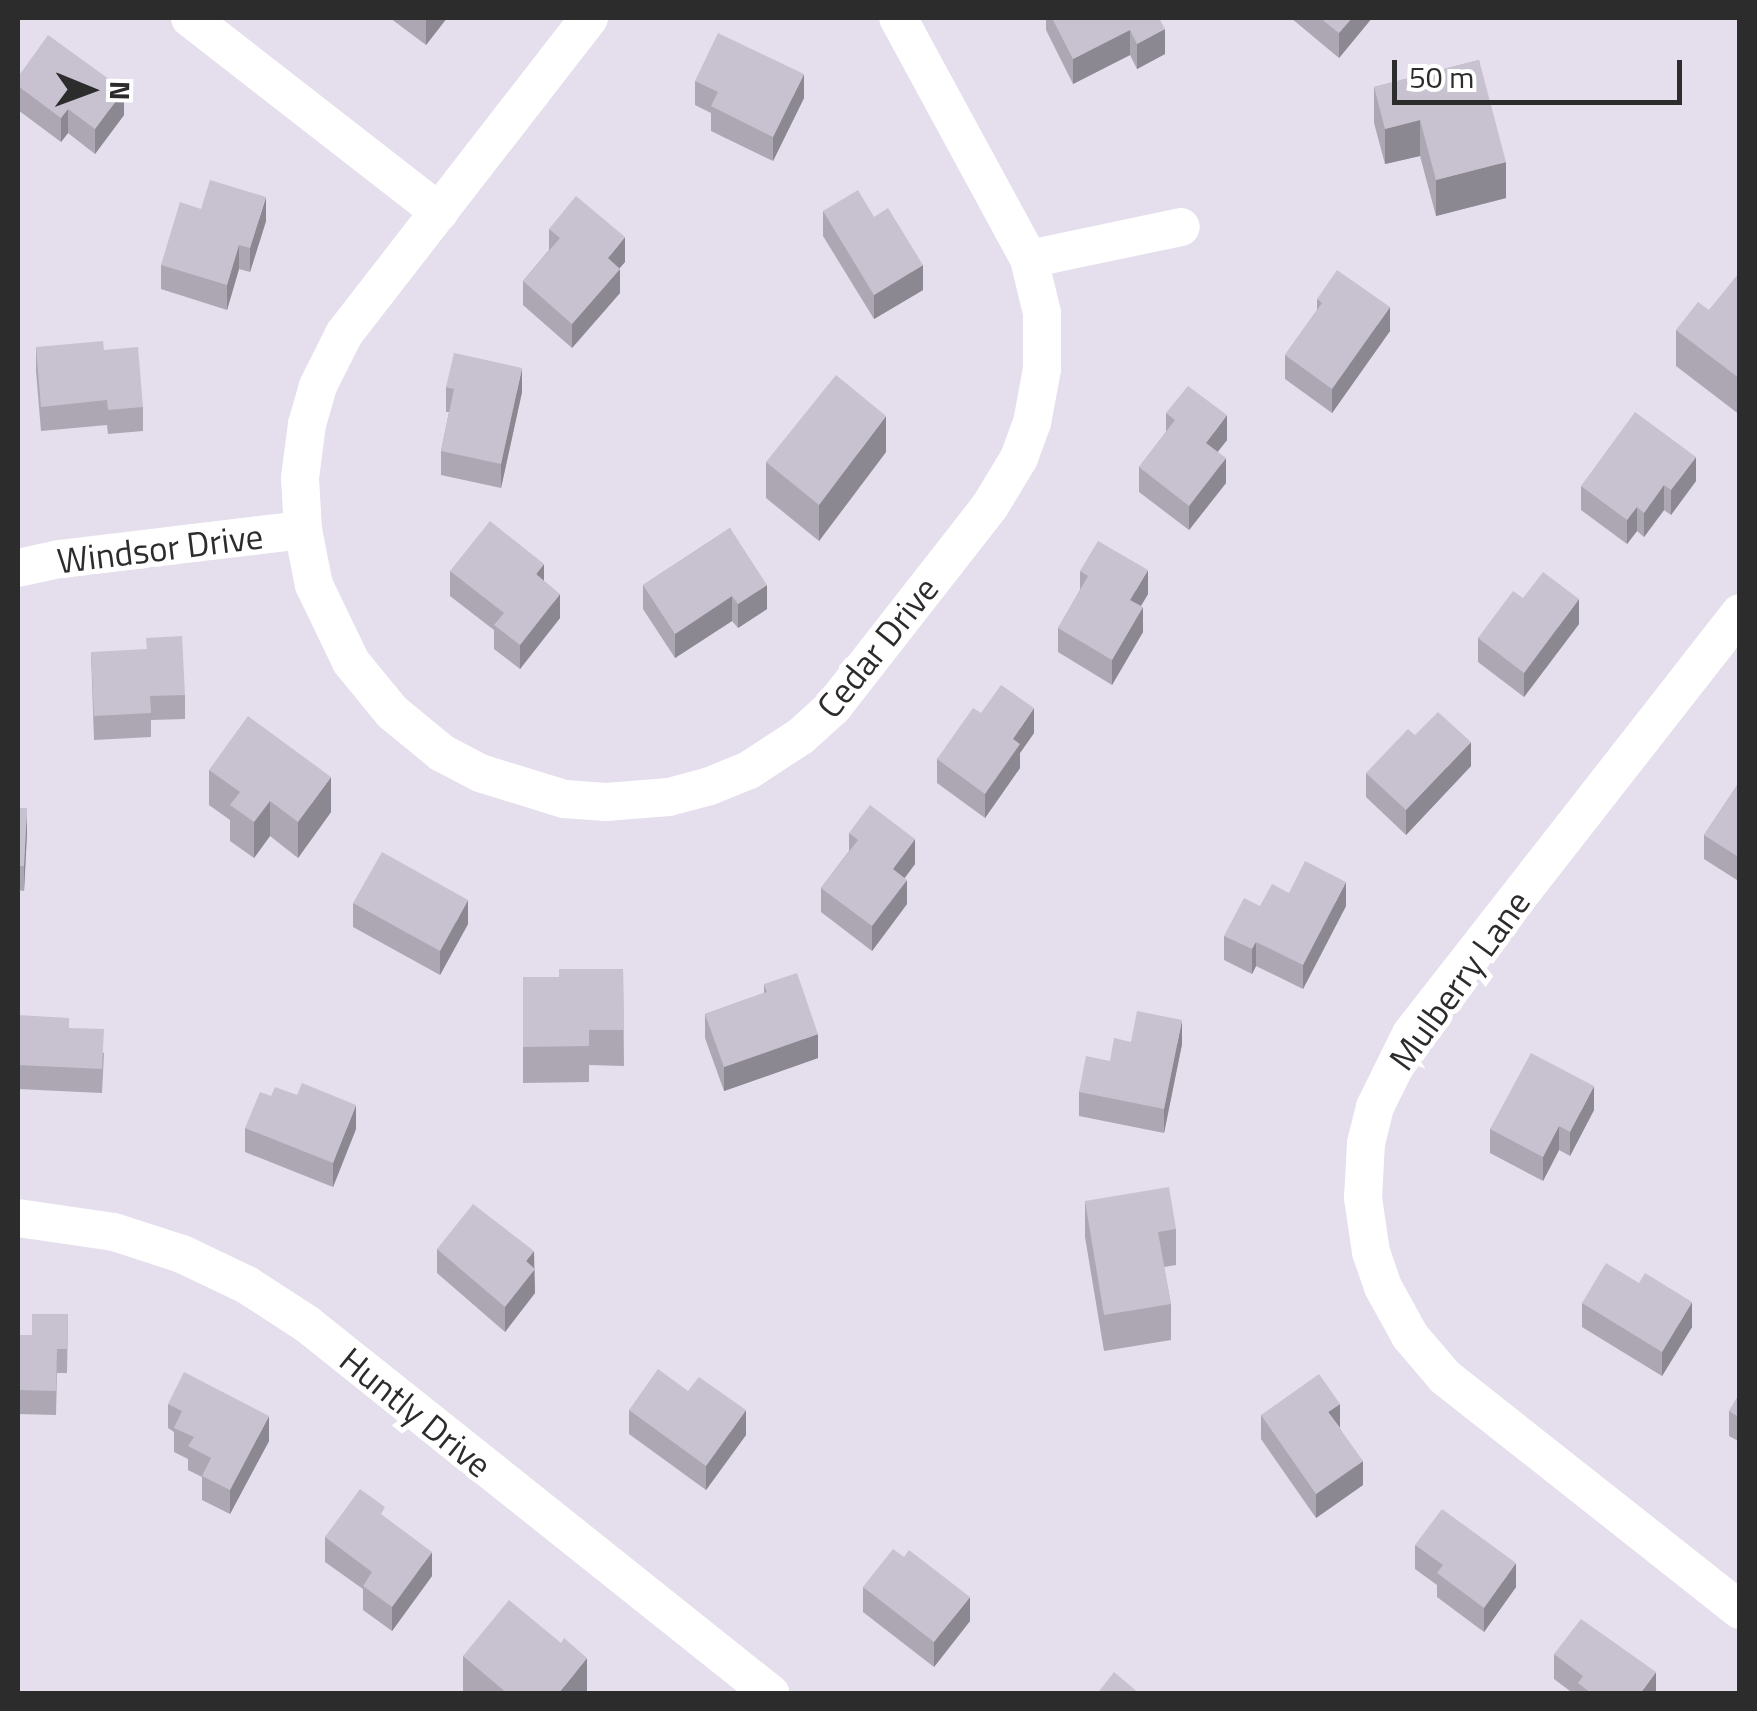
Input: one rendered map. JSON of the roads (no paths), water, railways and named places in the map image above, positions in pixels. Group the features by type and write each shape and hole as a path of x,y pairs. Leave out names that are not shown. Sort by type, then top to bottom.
{"street":[{"path":"190,18 438,212"},
{"name":"Cedar Drive","path":"589,18 344,334 318,386 300,478 303,530 314,585 351,662 392,712 442,752 493,778 564,799 637,800 710,786 748,770 802,736 833,707 990,506 1019,458 1032,424 1042,369 1042,314 1029,259 898,18"},
{"path":"1029,259 1181,228"},
{"name":"Windsor Drive","path":"18,568 59,559 303,530"},
{"name":"Mulberry Lane","path":"1740,613 1411,1034 1374,1107 1366,1143 1363,1198 1371,1252 1383,1287 1410,1336 1445,1377 1740,1610"},
{"name":"Huntly Drive","path":"18,1218 114,1232 182,1254 247,1285 307,1324 771,1694"}]}
